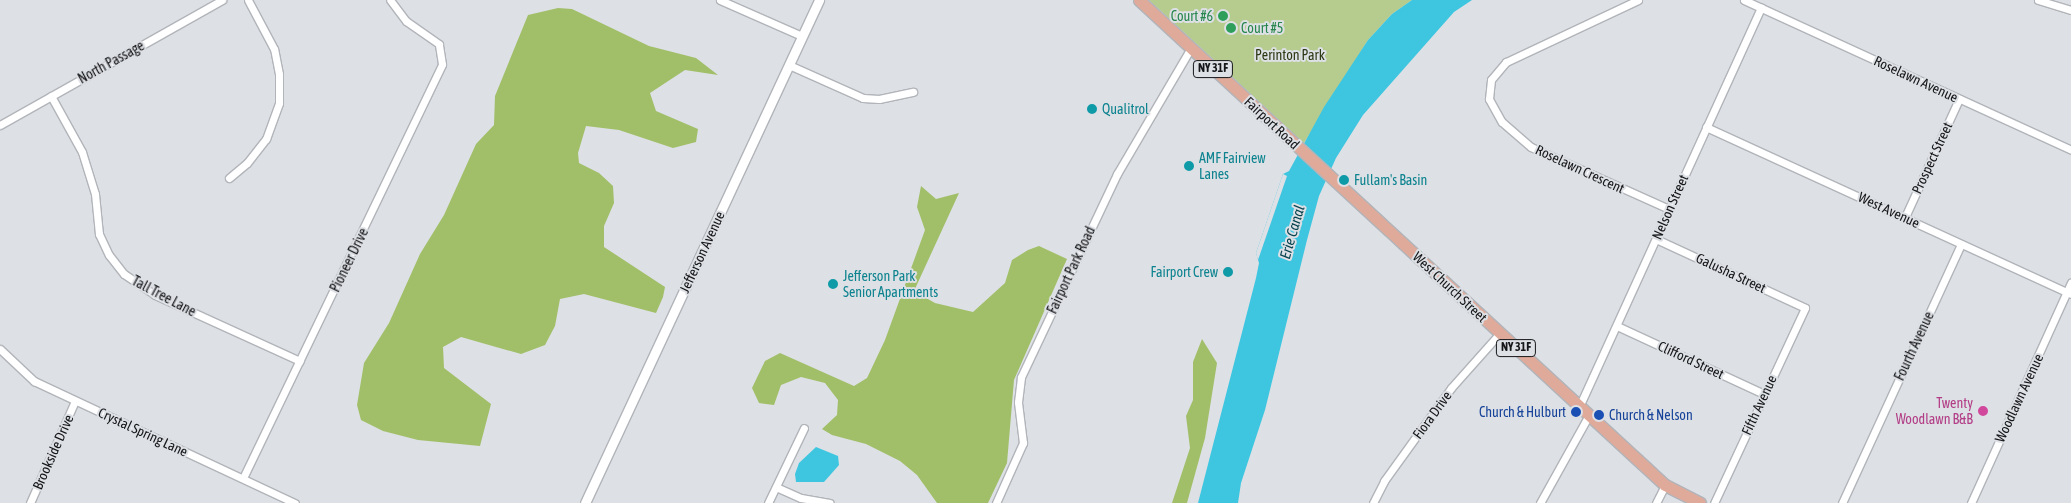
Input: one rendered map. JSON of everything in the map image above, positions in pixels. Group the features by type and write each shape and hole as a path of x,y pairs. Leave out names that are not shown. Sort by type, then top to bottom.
{"main road":[{"name":"Fairport Road","path":"1139,0 1339,184"},
{"name":"West Church Street","path":"1339,184 1665,485 1700,503"}],"street":[{"name":"North Passage","path":"0,125 222,0"},
{"path":"229,178 247,163 266,139 279,104 279,74 274,49 248,0"},
{"name":"Pioneer Drive","path":"243,478 439,72 443,57 441,48 435,40 406,21 390,0"},
{"path":"720,0 802,36"},
{"name":"Jefferson Avenue","path":"585,503 819,0"},
{"name":"Roselawn Crescent","path":"1638,0 1506,62 1491,80 1490,99 1502,122 1531,147 1669,209"},
{"path":"1744,0 1761,8"},
{"path":"2038,0 2071,10"},
{"name":"Nelson Street","path":"1579,407 1761,8"},
{"name":"Roselawn Avenue","path":"1761,8 2071,150"},
{"name":"Fairport Park Road","path":"996,503 1024,443 1018,402 1021,376 1117,174 1190,48"},
{"path":"789,65 863,98 879,99 913,92"},
{"name":"Tall Tree Lane","path":"51,96 82,152 95,194 99,234 109,255 124,274 155,295 300,361"},
{"name":"Prospect Street","path":"1905,217 1959,99"},
{"name":"West Avenue","path":"1706,127 2069,293"},
{"name":"Galusha Street","path":"1656,238 1805,308"},
{"name":"Fourth Avenue","path":"1842,503 1961,244"},
{"name":"Woodlawn Avenue","path":"1971,503 2069,293 2071,283"},
{"name":"Fifth Avenue","path":"1714,503 1805,308"},
{"name":"Clifford Street","path":"1617,326 1764,394"},
{"name":"Fiora Drive","path":"1373,503 1384,481 1451,388 1500,333"},
{"name":"Crystal Spring Lane","path":"0,349 34,381 295,503"},
{"name":"Brookside Drive","path":"30,503 75,401"},
{"path":"1540,503 1589,415"},
{"path":"768,503 804,428"},
{"path":"1656,503 1665,485"},
{"path":"776,487 801,498 830,503"}],"green space":[{"name":"Perinton Park","path":"1149,0 1412,0 1392,14 1368,40 1304,143"},
{"path":"558,8 572,9 649,46 696,58 718,75 685,70 650,93 656,111 698,129 696,142 673,148 619,130 586,126 578,153 579,163 599,173 613,186 614,203 604,226 604,247 665,287 663,297 656,313 584,294 560,299 555,326 545,345 521,354 461,337 443,347 444,368 491,404 480,446 418,440 383,431 361,420 357,405 364,363 389,323 420,254 444,215 476,144 494,125 495,96 528,15"},
{"path":"921,186 936,199 959,193 914,291 935,303 973,312 1005,283 1012,260 1028,250 1039,246 1067,259 1014,380 1007,463 988,503 937,503 917,475 900,461 866,444 832,435 822,429 837,415 838,400 825,383 801,377 781,385 774,405 759,403 752,388 765,361 780,353 854,386 867,378 885,340 925,230 917,207"},
{"path":"1202,339 1217,363 1205,438 1187,503 1172,503 1190,448 1186,416 1193,400 1193,362"}],"water":[{"name":"Erie Canal","path":"1412,0 1472,0 1454,12 1363,115 1336,158 1319,196 1265,410 1241,483 1238,503 1198,503 1256,278 1259,263 1256,253 1283,174 1289,171 1324,107 1368,40 1392,14"},
{"path":"816,447 838,456 839,465 824,482 796,482 795,474 799,463"}],"pier":[{"path":"1283,174 1287,176 1258,260 1256,253"}],"place":[{"name":"Court #6","path":"1223,16"},
{"name":"Court #5","path":"1231,28"},
{"name":"Qualitrol","path":"1092,109"},
{"name":"AMF Fairview Lanes","path":"1189,166"},
{"name":"Fullam's Basin","path":"1344,180"},
{"name":"Fairport Crew","path":"1228,272"},
{"name":"Jefferson Park Senior Apartments","path":"833,284"},
{"name":"Twenty Woodlawn B&B","path":"1983,411"},
{"name":"Church & Hulburt","path":"1576,412"},
{"name":"Church & Nelson","path":"1599,415"}]}
